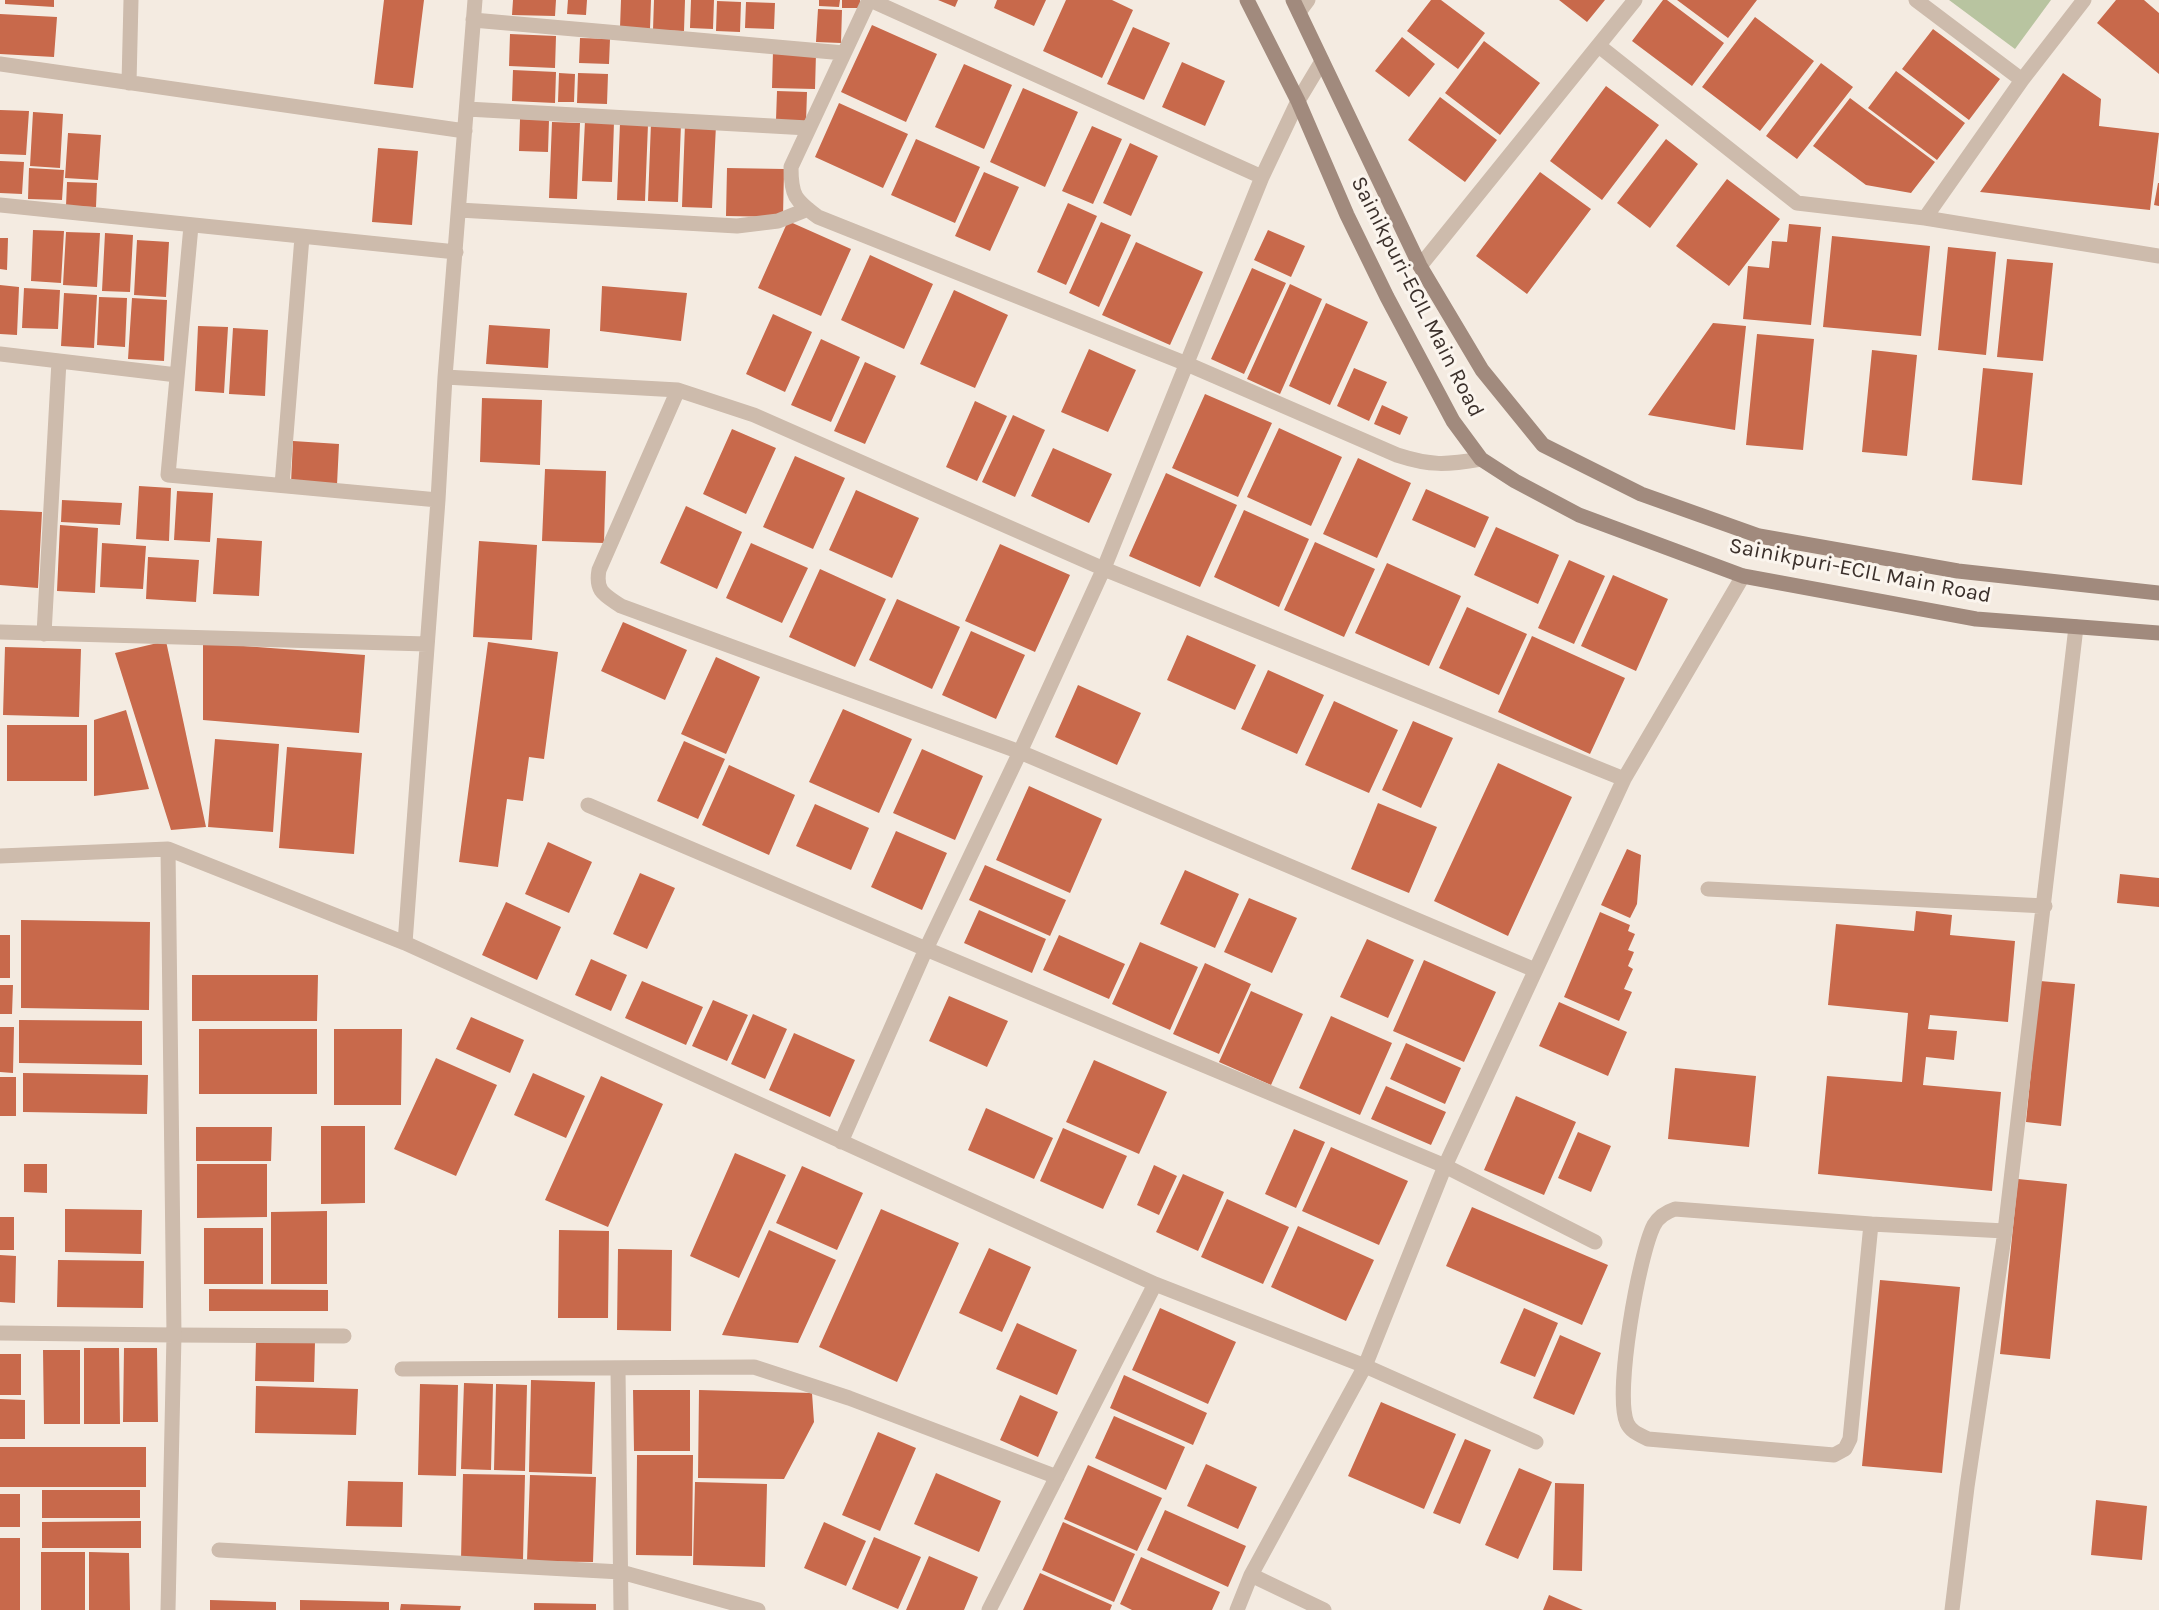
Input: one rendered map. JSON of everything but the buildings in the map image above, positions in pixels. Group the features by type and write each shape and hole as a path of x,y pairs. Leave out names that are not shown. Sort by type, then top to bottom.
{"main road":[{"name":"Sainikpuri-ECIL Main Road","path":"1247,0 1298,102 1347,215 1387,297 1453,421 1481,459 1515,481 1579,515 1743,576 1976,619 2159,633"},
{"name":"Sainikpuri-ECIL Main Road","path":"1300,4 1322,61 1420,266 1482,370 1543,445 1641,494 1759,536 1958,572 2159,593"}],"street":[{"path":"129,83 131,0"},
{"path":"405,943 445,376 475,0"},
{"path":"1262,177 870,0 791,167 791,183 795,197 818,217 1186,364 1397,455 1423,463 1450,465 1481,459"},
{"path":"1420,266 1635,0"},
{"path":"1916,0 2022,80"},
{"path":"1925,218 2022,80 2084,0"},
{"path":"473,20 844,52"},
{"path":"1599,46 1797,202 1925,218 2159,256"},
{"path":"841,1142 926,949 1104,569 1262,177 1298,102 1322,61"},
{"path":"0,64 465,131"},
{"path":"466,109 808,128"},
{"path":"0,205 456,252"},
{"path":"459,210 736,226 778,221 808,209"},
{"path":"191,226 168,475 438,500"},
{"path":"282,486 302,237"},
{"path":"0,354 177,375"},
{"path":"44,634 59,361"},
{"path":"445,376 678,390 754,416 1104,569 1624,779"},
{"path":"678,390 599,570 597,581 601,593 621,606 1020,752 1534,970"},
{"path":"1237,1610 1251,1575 1365,1366 1445,1166 1624,779 1743,576"},
{"path":"1952,1610 1967,1487 2005,1231 2076,627"},
{"path":"0,632 427,644"},
{"path":"588,805 1445,1166 1595,1242"},
{"path":"168,849 174,1335 168,1610"},
{"path":"0,856 168,849 405,943 1155,1284 1365,1366 1536,1442"},
{"path":"1708,890 2044,906"},
{"path":"1870,1224 1850,1439 1845,1449 1834,1455 1648,1439 1633,1431 1627,1423 1622,1397 1626,1356 1641,1264 1655,1223 1665,1213 1676,1209 1870,1224 2005,1231"},
{"path":"989,1610 1155,1284"},
{"path":"0,1333 344,1336"},
{"path":"402,1369 754,1367 849,1398 1057,1477"},
{"path":"618,1369 621,1610"},
{"path":"219,1550 621,1572 758,1610"},
{"path":"1251,1575 1324,1610"}],"green space":[{"path":"1949,0 2051,0 2015,49"}]}
